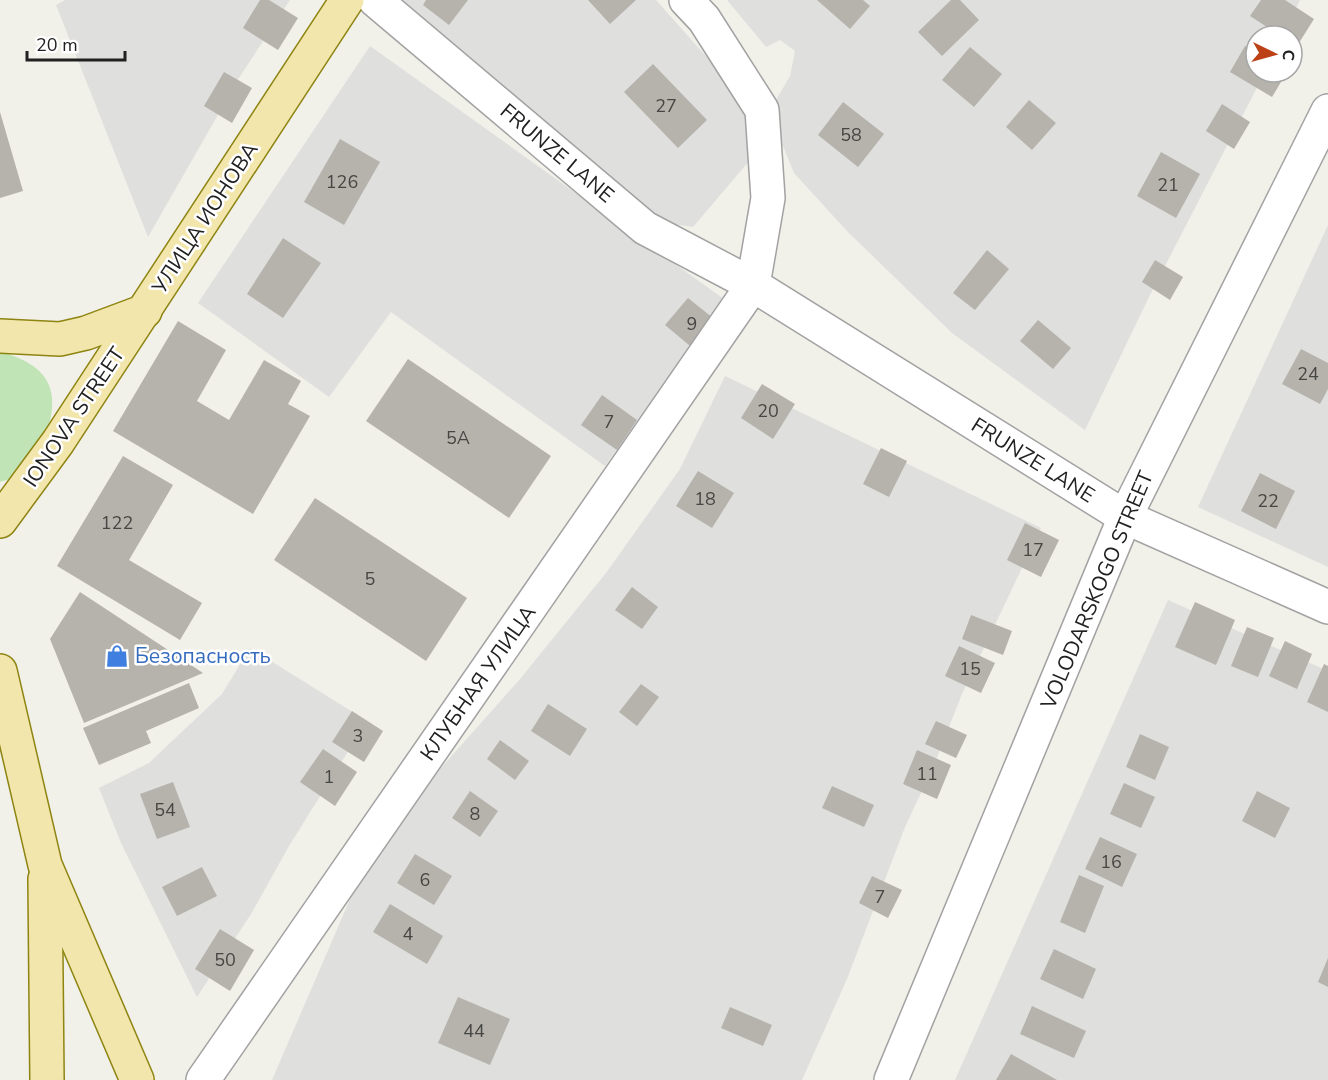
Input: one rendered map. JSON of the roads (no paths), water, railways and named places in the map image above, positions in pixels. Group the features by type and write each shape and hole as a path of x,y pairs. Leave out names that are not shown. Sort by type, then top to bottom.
{"main road":[{"name":"УЛИЦА ИОНОВА","path":"0,336 60,339 86,333 145,311 347,0"},
{"name":"IONOVA STREET","path":"0,521 58,442 145,311"},
{"path":"0,671 45,865 137,1080"},
{"path":"45,865 47,1080"}],"street":[{"name":"FRUNZE LANE","path":"375,0 645,228 753,285 1125,517 1328,607"},
{"path":"686,0 704,19 762,110 768,198 753,285"},
{"name":"VOLODARSKOGO STREET","path":"891,1080 1125,517 1328,111"},
{"name":"КЛУБНАЯ УЛИЦА","path":"203,1080 753,285"}],"place":[{"name":"Безопасность","path":"117,656"}]}
